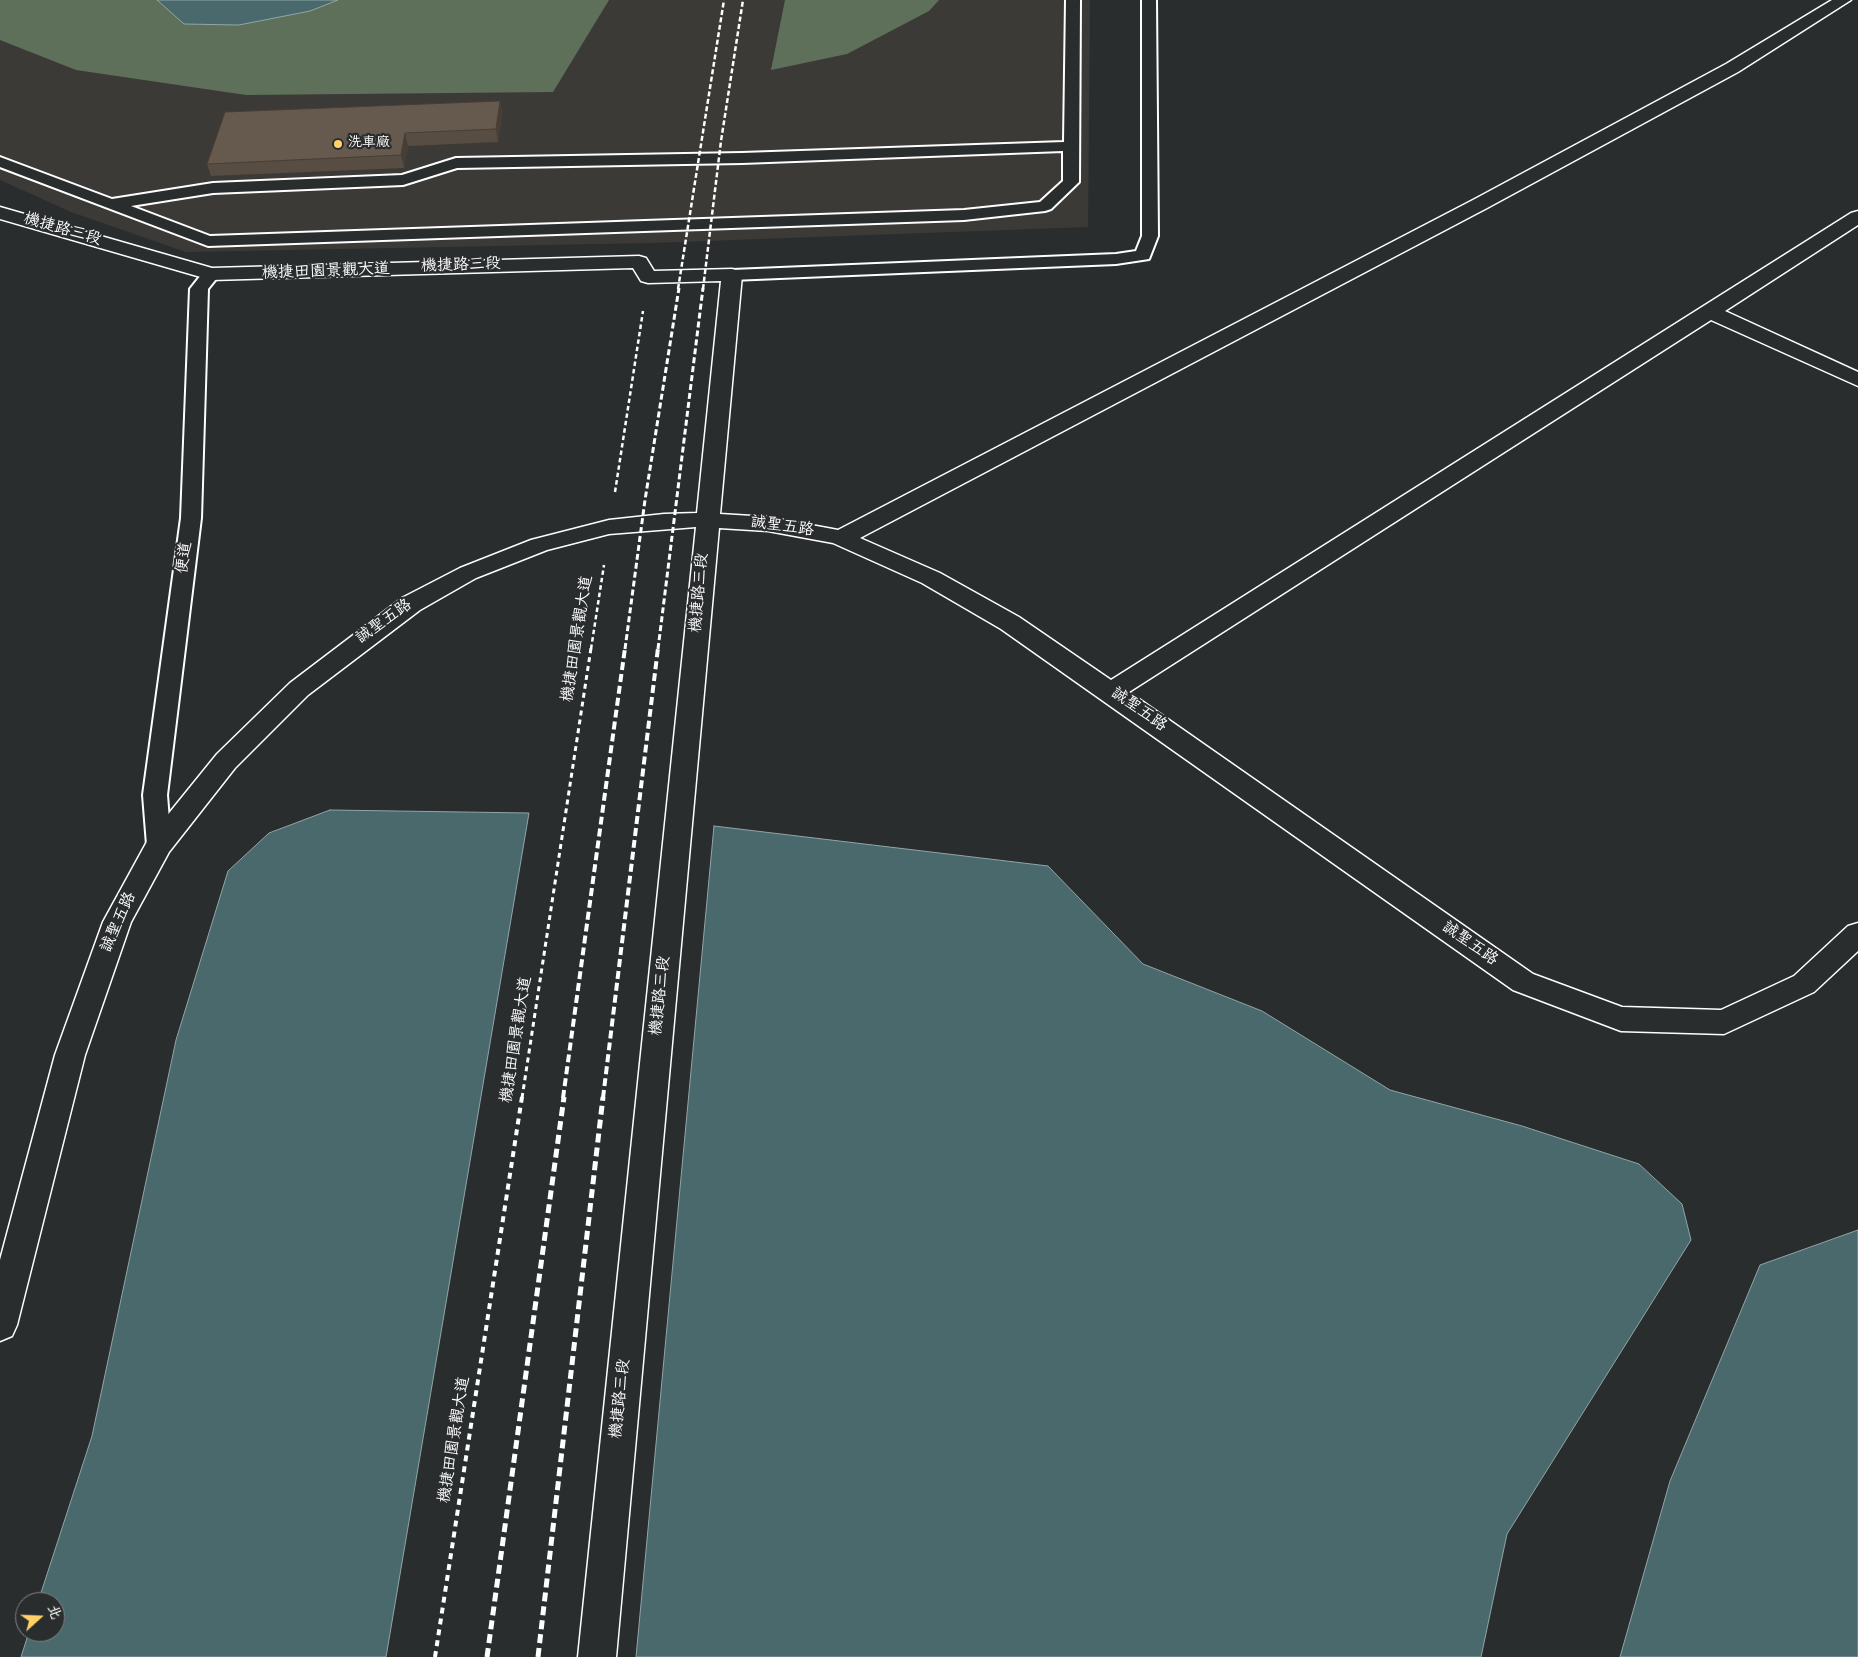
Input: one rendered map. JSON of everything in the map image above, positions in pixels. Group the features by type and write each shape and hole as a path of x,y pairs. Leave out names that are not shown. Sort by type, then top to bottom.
{"street":[{"path":"841,538 1497,195 1732,68 1843,0"},
{"name":"機捷路三段","path":"0,213 211,274 639,262 648,277"},
{"path":"1112,692 1858,217"},
{"path":"648,277 732,275"},
{"name":"機捷路三段","path":"597,1657 732,275"},
{"path":"1709,311 1858,380"},
{"name":"誠聖五路","path":"0,1325 70,1055 117,922 159,845 226,761 299,689 404,609 468,573 539,545 609,527 664,521 708,520 768,524 812,530 841,538 931,578 994,614 1112,692 1523,982 1621,1019 1724,1022 1804,984 1858,934"}],"lane":[{"path":"0,162 208,241 964,215 1045,206 1071,182 1073,0"},
{"path":"732,275 1116,259 1143,255 1150,236 1148,0"},
{"path":"112,204 213,188 403,180 456,163 742,158 1071,146"},
{"name":"便道","path":"159,845 154,795 191,518 200,289 211,274"}],"path":[{"name":"機捷田園景觀大道","path":"435,1657 648,277"}],"shaded area":[{"path":"0,0 1090,0 1088,227 651,243 186,252 71,212 0,180"}],"green space":[{"path":"0,0 609,0 553,92 246,95 76,70 0,40"},
{"path":"785,0 939,0 929,11 847,54 771,70"}],"water":[{"path":"157,0 338,0 310,11 239,25 184,24"},
{"path":"330,810 529,813 386,1657 21,1657 26,1642 65,1642 65,1592 41,1592 92,1436 176,1040 228,871 269,833"},
{"path":"714,826 1048,866 1143,964 1262,1011 1390,1090 1522,1126 1639,1164 1682,1204 1691,1240 1507,1534 1481,1657 636,1657"},
{"path":"1858,1230 1858,1657 1620,1657 1670,1481 1760,1265"}],"building":[{"name":"洗車廠","path":"500,101 496,129 405,133 401,155 207,164 225,112"}],"railway":[{"path":"678,289 724,0"},
{"path":"703,289 721,141 743,0"},
{"path":"625,649 645,500 679,288"},
{"path":"658,649 703,288"},
{"path":"563,1098 625,648"},
{"path":"603,1098 658,648"},
{"path":"487,1657 564,1097"},
{"path":"538,1657 603,1097"}],"place":[{"name":"洗車廠","path":"338,144"}]}
